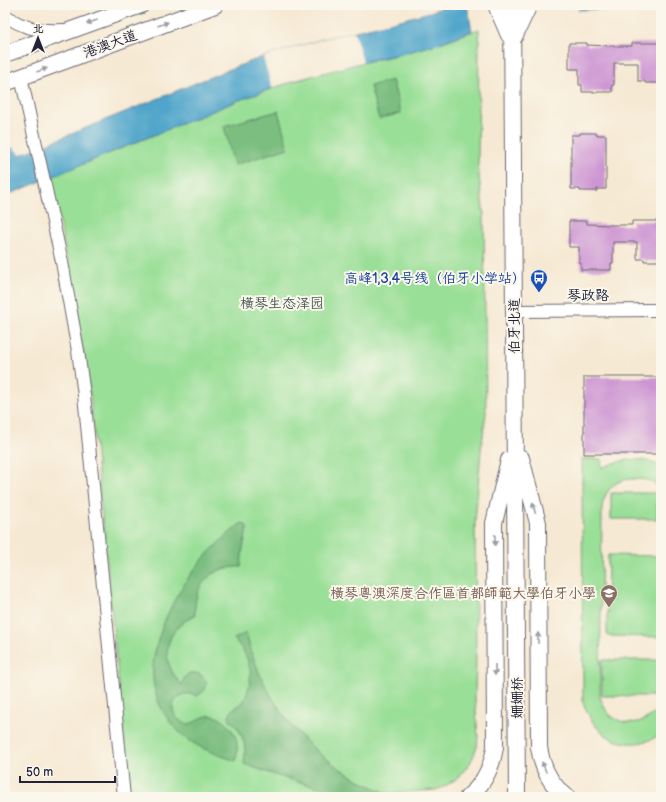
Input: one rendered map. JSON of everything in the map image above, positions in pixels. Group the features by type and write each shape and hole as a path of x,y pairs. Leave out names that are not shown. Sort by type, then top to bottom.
{"main road":[{"name":"港澳大道","path":"5,54 141,5"},
{"name":"港澳大道","path":"5,83 215,5"},
{"path":"496,5 512,42"},
{"name":"伯牙北道","path":"512,5 516,600"},
{"path":"512,42 529,5"},
{"path":"468,797 480,786 486,777 491,768 496,747 494,524 515,434"},
{"path":"515,434 538,523 539,747 542,762 548,777 561,793 567,797"},
{"name":"姗姗桥","path":"516,600 517,797"}],"street":[{"path":"5,15 19,24 38,30 70,30"},
{"path":"21,77 61,255 84,395 124,797"},
{"name":"琴政路","path":"514,311 661,310"}],"green space":[{"name":"横琴生态泽园","path":"479,29 478,169 484,215 486,413 481,450 475,522 475,698 478,737 474,755 470,763 459,777 444,787 435,790 396,793 337,792 308,797 130,797 90,394 76,306 58,214 49,178 272,88 331,70 401,54 440,43"},
{"path":"392,80 401,113 379,119 370,86"},
{"path":"278,111 288,148 234,165 224,126"},
{"path":"582,459 601,459 602,468 617,462 632,460 646,461 661,467 661,491 648,480 627,479 612,486 606,495 602,506 600,696 610,715 624,722 631,723 645,720 657,711 661,704 661,734 639,743 624,743 610,738 603,733 591,719 583,702"},
{"path":"611,493 657,493 657,519 611,519"},
{"path":"242,523 245,524 247,530 241,567 221,570 206,579 197,595 195,615 185,621 171,637 167,656 174,675 182,685 188,674 198,673 206,680 204,691 197,696 185,694 176,700 173,709 174,714 178,719 186,724 190,724 204,717 210,716 215,716 222,720 231,729 236,738 236,761 197,745 179,732 168,719 156,696 153,679 153,665 160,634 166,619 189,576 223,539"},
{"path":"608,555 661,556 661,637 607,636"},
{"path":"246,633 254,660 266,686 296,731 315,750 337,767 361,781 387,793 337,792 281,777 244,764 245,749 243,739 239,730 229,717 229,714 243,701 247,694 249,685 249,664 243,651 234,639"},
{"path":"602,660 661,660 661,696 602,696"}],"water":[{"path":"449,5 467,5 472,31 440,43 401,54 363,62 299,79 237,101 5,196 5,151 13,148 20,155 257,59 323,39 430,12"},
{"path":"585,5 661,5 661,7 578,10"}],"pier":[{"path":"354,31 363,62 299,79 272,88 263,57"}],"building":[{"path":"569,43 632,46 632,43 661,43 661,81 659,81 659,83 645,83 645,81 638,81 638,63 614,63 614,85 612,85 612,92 582,92 582,85 579,85 579,69 569,69"},
{"path":"580,133 597,133 597,135 606,135 606,189 597,189 597,191 580,191 580,189 571,189 571,135 580,135"},
{"path":"569,221 587,221 587,224 632,225 632,221 661,221 661,259 658,259 658,261 644,261 644,259 637,259 637,242 613,242 613,263 611,263 611,270 581,270 581,263 579,263 579,247 569,247"},
{"path":"584,377 661,377 661,454 584,454"}],"place":[{"name":"高峰1,3,4号线（伯牙小学站）","path":"539,293"},
{"name":"橫琴粵澳深度合作區首都師範大學伯牙小學","path":"609,608"}]}
